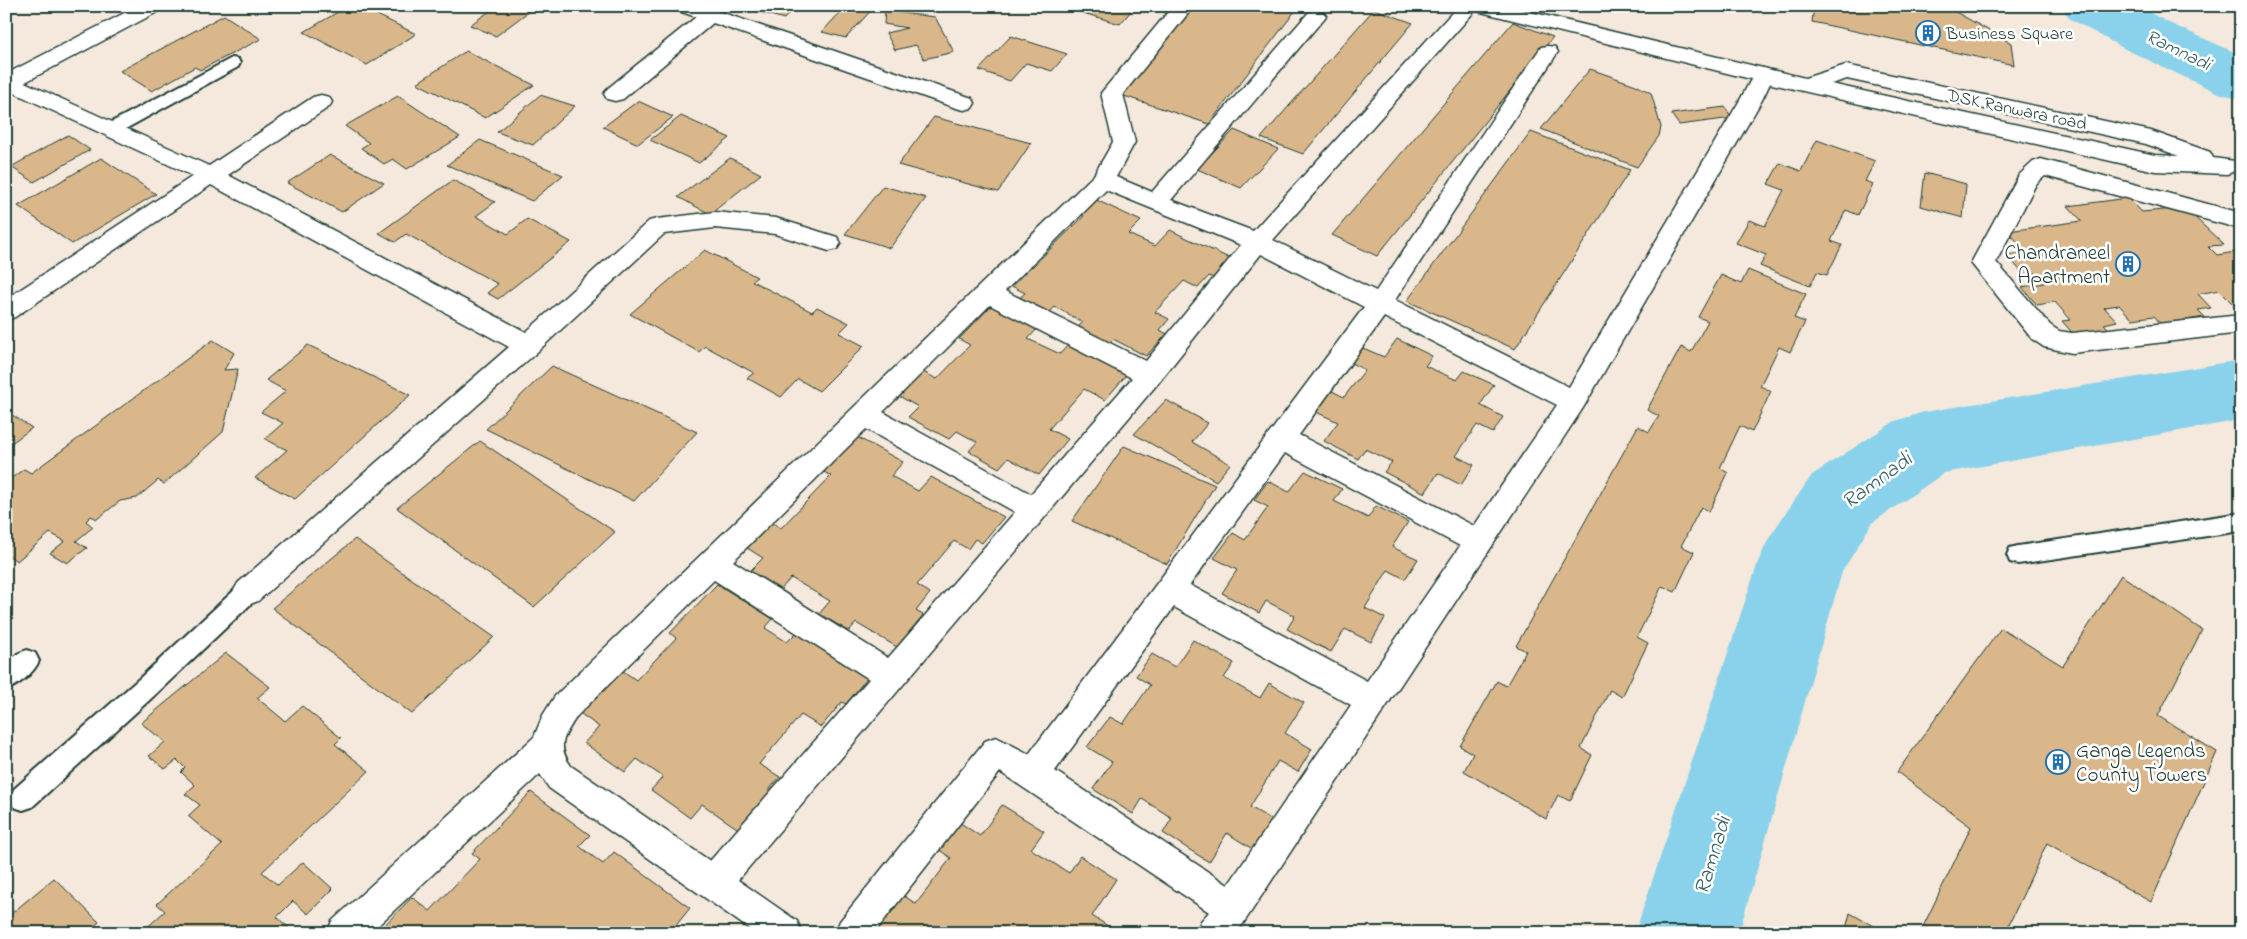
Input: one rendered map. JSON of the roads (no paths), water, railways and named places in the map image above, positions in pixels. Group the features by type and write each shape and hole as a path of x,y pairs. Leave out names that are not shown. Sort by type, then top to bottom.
{"street":[{"path":"8,83 154,6"},
{"path":"683,6 964,103"},
{"path":"344,933 546,746 554,725 566,706 1103,180 1124,142 1112,93 1184,6"},
{"path":"714,884 1150,374 1257,242 1469,6"},
{"name":"DSK Ranwara road","path":"1480,6 1763,75 2155,163 2234,168"},
{"path":"614,94 710,16"},
{"path":"1156,203 1316,16"},
{"path":"1033,775 1380,304 1548,52"},
{"name":"DSK Ranwara road","path":"1805,84 1846,72 2151,138 2234,168"},
{"path":"852,933 996,752 1033,775 1223,920 1574,401 1751,100 1763,75"},
{"path":"8,83 212,176 528,345"},
{"path":"6,311 321,102"},
{"path":"2030,112 2032,136 2041,167"},
{"path":"2041,167 2241,221"},
{"path":"2041,167 2027,180 1983,263 2041,332 2053,340 2072,343 2241,324"},
{"path":"1103,180 1156,203 1257,242 1574,401"},
{"path":"248,592 528,345 657,227 714,220 776,226 829,243"},
{"path":"986,293 1150,374"},
{"path":"863,414 1034,510"},
{"path":"1282,439 1479,542"},
{"path":"711,563 891,676"},
{"path":"1171,590 1372,700"},
{"path":"546,746 550,762 560,777 785,933"}],"lane":[{"path":"112,129 232,63"},
{"path":"2018,555 2241,522"},
{"path":"23,798 148,686 248,592"},
{"path":"6,679 26,661"}],"waterway":[{"name":"Ramnadi","path":"2091,6 2147,36 2241,79"},
{"name":"Ramnadi","path":"1687,933 1801,562 1842,499 1924,444 2241,390"}],"place":[{"name":"Business Square","path":"1928,33"},
{"name":"Chandraneel Apartment","path":"2128,264"},
{"name":"Ganga Legends County Towers","path":"2058,762"}]}
